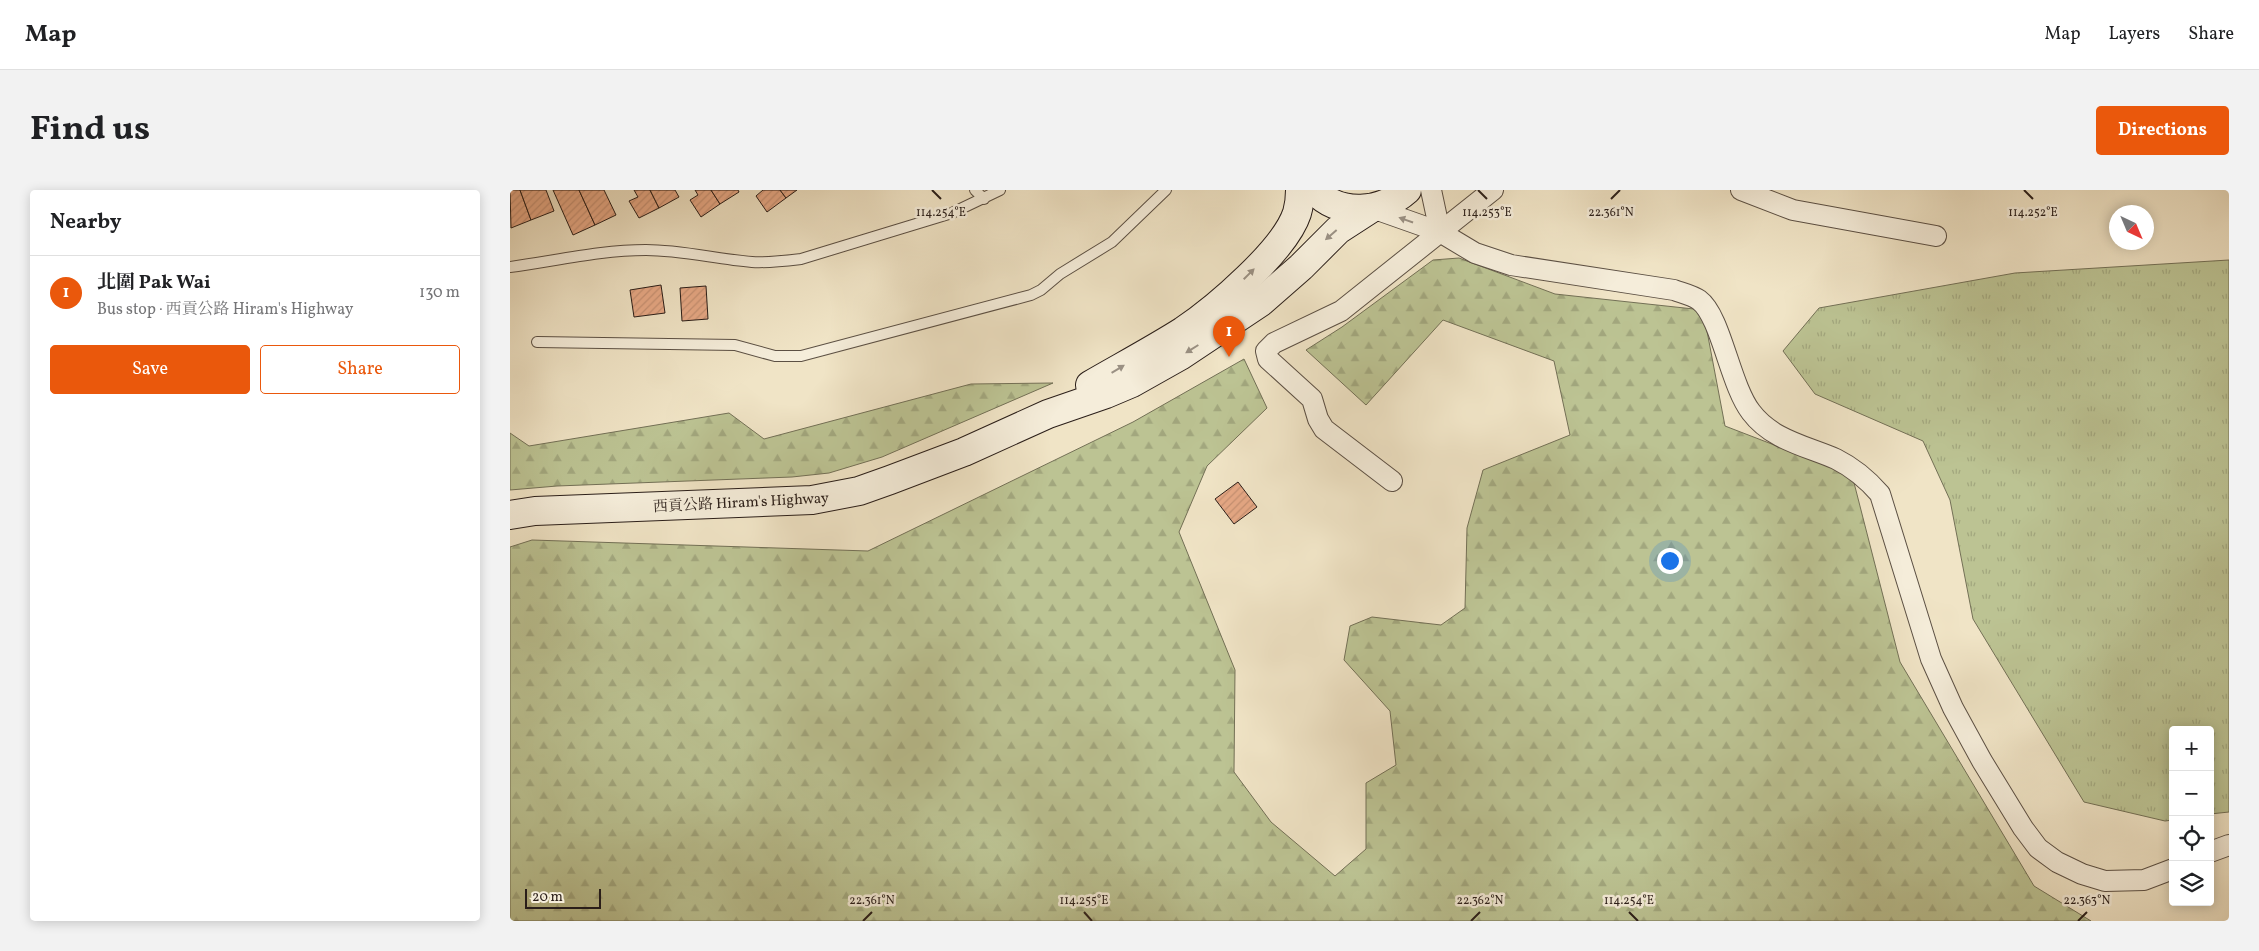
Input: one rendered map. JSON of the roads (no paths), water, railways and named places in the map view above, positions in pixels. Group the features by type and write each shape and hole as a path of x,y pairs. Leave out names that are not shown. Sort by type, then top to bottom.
{"main road":[{"name":"西貢公路 Hiram's Highway","path":"1048,414 1086,388 1184,330 1233,290 1264,260 1289,228 1297,213 1300,190"},
{"name":"西貢公路 Hiram's Highway","path":"1314,190 1328,201 1342,207 1357,209 1372,208 1386,204 1407,190"},
{"name":"西貢公路 Hiram's Highway","path":"510,515 558,510 793,502 834,497 859,491 945,459 1048,414 1132,383 1205,341 1261,302 1301,267 1338,230 1372,208"}],"street":[{"path":"1431,190 1440,232"},
{"path":"1392,481 1324,429 1318,419 1312,400 1268,359 1266,351 1274,343 1341,311 1493,190"},
{"path":"1742,190 1793,210 1936,236"},
{"path":"1372,208 1440,232 1475,253 1511,265 1674,290 1698,300 1708,310 1716,328 1738,392 1764,427 1787,440 1837,460 1864,475 1880,494 1932,659 1953,708 1982,761 2023,828 2038,848 2058,862 2082,874 2105,881 2144,880 2169,871"},
{"path":"2214,851 2229,845"}],"lane":[{"path":"976,190 984,199"},
{"path":"510,267 623,251 645,250 751,262 776,262 801,258 952,212 984,199 1000,190"},
{"path":"538,342 735,345 775,356 802,356 1036,292 1060,274 1112,242 1166,190"}],"place":[{"name":"北圍 Pak Wai","path":"1229,357"}]}
